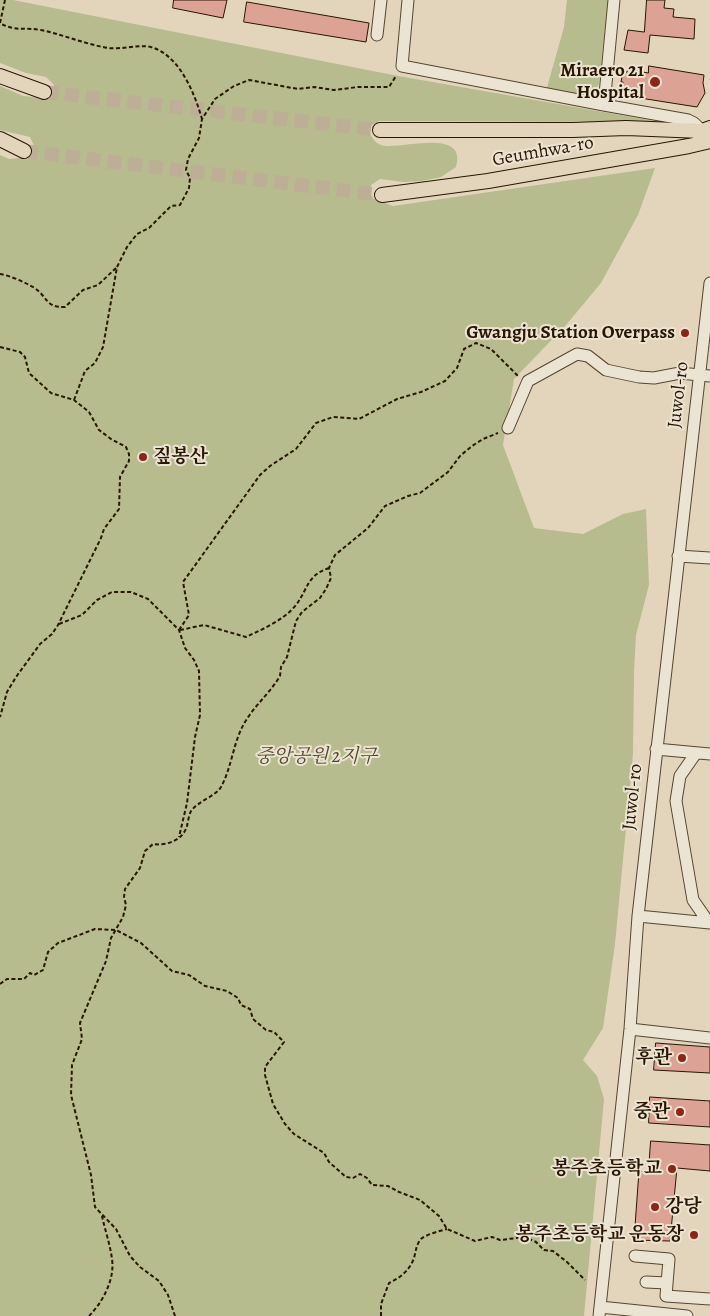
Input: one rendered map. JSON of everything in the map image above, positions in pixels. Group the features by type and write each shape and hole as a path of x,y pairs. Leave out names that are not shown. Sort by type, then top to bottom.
{"main road":[{"path":"0,76 44,92"},
{"name":"Geumhwa-ro","path":"380,130 555,131 626,128 707,133"},
{"name":"Geumhwa-ro","path":"382,195 488,181 680,148 707,133"},
{"path":"0,139 24,151"}],"street":[{"path":"368,0 381,1 377,35"},
{"path":"408,0 402,66 604,106 688,120 707,133"},
{"path":"604,106 614,0"},
{"name":"Juwol-ro","path":"599,1311 630,1029 638,916 656,749 678,556 705,376 710,283"},
{"path":"508,428 528,381 577,354 588,356 606,370 639,377 654,378 680,373 705,376"},
{"path":"678,556 710,558"},
{"path":"656,749 710,754"},
{"path":"696,752 680,776 676,800 693,900 709,923"},
{"path":"638,916 709,923"},
{"path":"630,1029 710,1038"},
{"path":"635,1256 669,1259 666,1296 710,1299"},
{"path":"646,1282 667,1283"},
{"path":"599,1311 687,1316"}],"path":[{"path":"5,0 0,23 13,29 38,30 110,48 154,48 166,55 178,67 195,94 202,119"},
{"path":"74,400 85,371 95,363 103,346 117,267 127,247 137,234 149,228 171,206 180,205 185,198 190,178 186,170 188,158 199,138 202,119 215,99 222,93 249,80 298,89 389,88 402,66"},
{"path":"0,274 32,286 40,292 47,303 56,307 65,307 83,290 98,285 117,267"},
{"path":"179,630 189,615 184,582 260,475 296,449 316,424 333,418 359,419 396,399 421,392 445,381 457,368 464,349 476,343 492,349 522,380 528,381"},
{"path":"0,347 20,352 25,357 29,373 51,393 74,400 88,412 100,430 111,439 126,447 129,454 128,461 120,477 118,509 104,529 52,634 40,644 6,692 0,716"},
{"path":"174,1316 168,1295 159,1281 140,1267 130,1256 116,1229 95,1207 91,1175 71,1095 72,1065 82,1040 80,1023 106,961 111,938 124,911 125,889 140,868 146,852 153,844 162,845 179,839 186,828 190,812 219,790 238,736 245,723 280,676 281,667 287,656 296,621 302,612 320,598 326,589 330,578 329,568 335,555 368,528 385,506 420,493 448,472 460,456 472,446 508,428"},
{"path":"179,630 204,625 246,637 280,618 296,604 304,588 319,571 329,568"},
{"path":"58,624 82,615 97,600 112,592 131,592 148,599 179,630 185,648 194,660 199,672 200,714 187,803 179,839"},
{"path":"0,984 7,979 24,979 30,974 44,970 48,952 58,943 95,929 116,930 141,943 172,971 190,975 205,986 227,991 238,998 242,1005 250,1009 253,1019 266,1030 274,1032 284,1042 265,1067 265,1075 273,1104 285,1124 294,1134 324,1153 329,1162 346,1177 353,1178 360,1174 367,1178 372,1185 388,1186 420,1200 439,1216 447,1229 475,1242 492,1237 500,1240 525,1237 536,1242 544,1250 560,1256 585,1280"},
{"path":"89,1316 104,1295 112,1277 113,1260 102,1216"},
{"path":"381,1316 381,1304 389,1283 400,1278 408,1268 413,1260 416,1246 423,1238 447,1229"}],"green space":[{"name":"중앙공원 2지구","path":"0,0 13,0 393,75 660,122 379,121 372,125 369,130 373,139 381,145 442,144 452,147 457,155 456,167 441,177 403,182 380,179 371,185 369,192 374,199 393,206 655,168 638,215 601,283 566,325 514,379 503,445 534,528 583,534 623,514 646,509 649,585 636,635 633,754 615,944 603,1028 583,1060 597,1076 604,1099 584,1316 0,1316 0,155 9,159 29,157 35,148 30,137 0,130 0,86 23,96 43,98 53,92 54,85 46,77 26,73 0,63"},
{"path":"567,0 608,0 599,84 592,94 546,91 564,27"}],"building":[{"path":"174,0 227,0 223,18 173,8"},
{"path":"647,0 665,0 664,8 674,9 673,17 695,19 694,39 650,35 648,53 624,50 628,30 644,32"},
{"path":"247,2 369,23 366,42 244,22"},
{"path":"649,66 704,75 705,93 697,107 621,95 623,72 627,72 628,69 648,73"},
{"name":"후관","path":"656,1043 710,1047 710,1073 654,1070"},
{"name":"중관","path":"650,1097 710,1101 710,1127 649,1123"},
{"name":"강당","path":"651,1141 710,1145 710,1171 677,1168 670,1241 634,1240 639,1171 648,1172"}],"tunnel":[{"path":"44,92 380,130"},
{"path":"24,151 382,195"}],"place":[{"name":"Miraero 21 Hospital","path":"655,82"},
{"name":"Gwangju Station Overpass","path":"685,333"},
{"name":"짚봉산","path":"143,457"},
{"name":"후관","path":"682,1058"},
{"name":"중관","path":"680,1112"},
{"name":"봉주초등학교","path":"672,1169"},
{"name":"강당","path":"655,1207"},
{"name":"봉주초등학교 운동장","path":"694,1235"}]}
